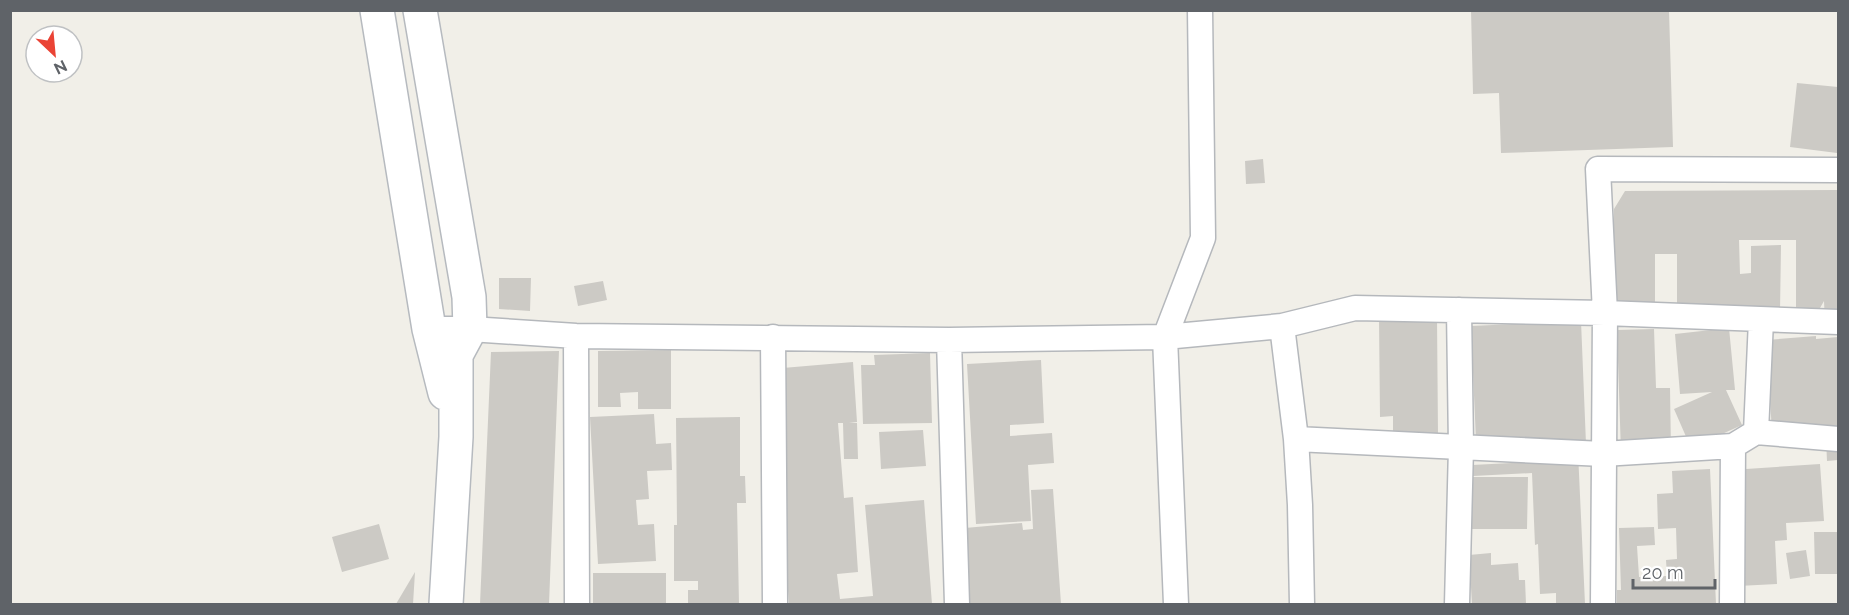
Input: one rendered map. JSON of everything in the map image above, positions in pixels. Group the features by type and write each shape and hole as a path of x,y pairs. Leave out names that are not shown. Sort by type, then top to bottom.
{"main road":[{"path":"377,10 429,328 456,437"},
{"path":"420,10 469,297 470,329 456,355 456,437 446,604"}],"street":[{"path":"1176,604 1165,337 1203,238 1200,10"},
{"path":"1603,604 1605,314 1598,169 1839,170"},
{"path":"429,328 576,336 949,340 1165,337 1282,326 1355,308 1839,322"},
{"path":"1457,604 1461,447 1459,310"},
{"path":"1756,432 1761,320"},
{"path":"1282,326 1296,439 1302,604"},
{"path":"576,336 576,604"},
{"path":"774,337 775,604"},
{"path":"949,340 957,604"},
{"path":"1296,439 1603,454 1733,446 1756,432 1839,439"},
{"path":"1732,604 1733,446"}],"building":[{"path":"1471,10 1669,10 1673,147 1501,153 1499,93 1473,94"},
{"path":"1797,83 1838,87 1837,153 1790,147"},
{"path":"1263,159 1265,183 1246,184 1245,161"},
{"path":"1838,190 1838,324 1825,324 1824,301 1816,315 1796,315 1796,240 1739,240 1740,274 1751,273 1751,246 1781,245 1780,312 1677,317 1677,254 1655,254 1655,316 1614,316 1614,209 1625,191"},
{"path":"499,278 531,278 530,311 499,309"},
{"path":"603,281 607,300 578,306 574,286"},
{"path":"1437,318 1438,435 1393,436 1393,416 1380,417 1379,319"},
{"path":"1581,321 1586,444 1476,441 1471,326"},
{"path":"1729,328 1735,390 1726,390 1742,425 1691,448 1674,409 1712,392 1680,394 1675,334"},
{"path":"1654,329 1656,388 1670,388 1671,452 1621,453 1617,330"},
{"path":"1816,336 1816,339 1838,337 1838,460 1827,461 1826,439 1772,431 1766,340"},
{"path":"671,350 671,409 638,409 638,392 620,393 621,407 598,407 598,351"},
{"path":"559,351 549,604 480,604 491,352"},
{"path":"930,353 932,423 863,424 861,365 875,365 874,355"},
{"path":"1041,360 1044,423 1010,425 1010,436 1052,433 1054,463 1028,465 1031,521 976,524 967,364"},
{"path":"853,362 857,422 849,423 857,423 858,459 844,459 843,423 838,423 844,498 853,497 858,572 837,574 840,599 873,596 865,505 924,500 932,604 789,604 771,369"},
{"path":"654,414 656,444 671,443 672,470 647,471 649,499 636,500 638,525 654,524 656,561 598,564 590,417"},
{"path":"740,417 740,476 745,476 746,503 737,503 739,604 688,604 688,590 698,590 698,581 674,581 674,525 677,525 676,418"},
{"path":"923,430 926,466 881,469 879,432"},
{"path":"1578,452 1585,604 1556,604 1556,593 1540,594 1532,473 1473,476 1472,465 1529,462"},
{"path":"1820,464 1824,521 1786,523 1787,540 1775,541 1777,584 1738,586 1731,470"},
{"path":"1710,469 1716,604 1617,604 1617,590 1621,590 1619,528 1654,527 1655,545 1637,546 1639,577 1667,576 1666,560 1677,559 1676,528 1658,529 1657,494 1673,493 1672,471"},
{"path":"1471,477 1528,477 1527,529 1471,529"},
{"path":"1053,489 1061,604 970,604 965,528 1022,523 1023,530 1033,529 1031,490"},
{"path":"379,524 389,559 342,572 332,537"},
{"path":"1814,532 1838,532 1838,574 1815,574"},
{"path":"1806,550 1810,576 1790,579 1786,553"},
{"path":"1491,553 1491,565 1518,563 1519,580 1525,580 1526,604 1472,604 1469,555"},
{"path":"415,572 413,604 396,604"},
{"path":"593,573 666,573 666,604 593,604"}]}
